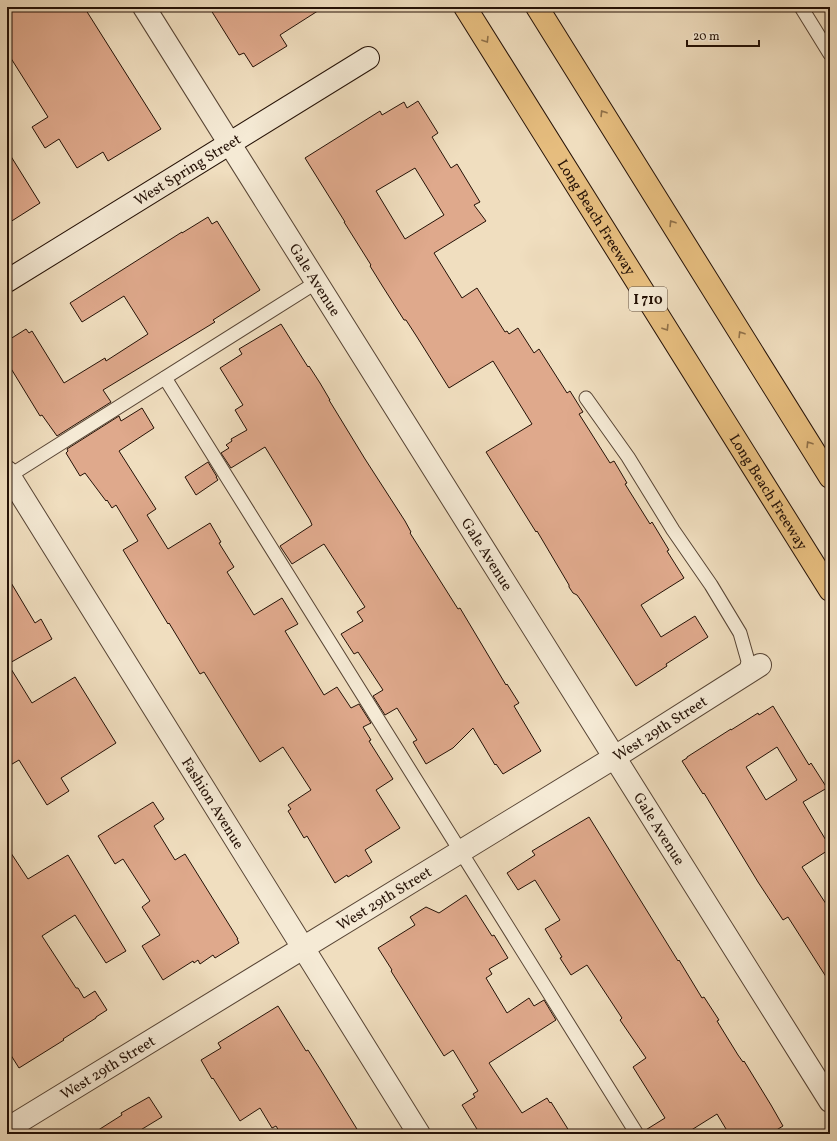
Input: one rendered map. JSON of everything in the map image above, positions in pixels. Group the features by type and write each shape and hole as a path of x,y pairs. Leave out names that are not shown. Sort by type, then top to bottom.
{"highway":[{"name":"Long Beach Freeway","path":"465,7 830,590"},
{"path":"537,7 830,477"}],"street":[{"name":"Gale Avenue","path":"144,7 830,1101"},
{"name":"West Spring Street","path":"7,281 368,58"},
{"name":"Fashion Avenue","path":"8,474 419,1134"},
{"name":"West 29th Street","path":"7,1129 615,757 752,670"}],"lane":[{"path":"801,7 830,54"},
{"path":"8,474 165,378 316,282"},
{"path":"165,378 637,1134"},
{"path":"586,398 628,458 711,585 740,633 752,670"}],"building":[{"path":"7,7 84,7 161,129 108,161 103,152 77,168 59,139 45,148 32,127 48,117 7,52"},
{"path":"209,7 324,7 280,35 287,46 253,67 244,53 239,55"},
{"path":"418,101 438,133 432,137 451,168 457,164 480,202 474,205 486,221 434,253 462,298 477,288 505,332 507,331 509,334 518,328 534,353 539,349 567,393 570,391 583,412 579,414 610,463 614,461 627,483 625,484 650,524 652,522 669,550 667,551 684,578 641,605 661,637 695,616 708,637 666,664 667,666 636,686 582,602 569,587 537,531 536,532 486,452 532,424 493,361 449,388 406,320 404,320 383,287 305,158 380,111 382,115 404,102 407,108","holes":["415,168 444,215 405,239 376,191"]},
{"path":"7,150 40,203 7,224"},
{"path":"208,217 212,224 217,221 260,290 213,320 215,322 103,390 111,402 57,436 42,415 40,416 7,362 7,341 26,329 29,333 32,331 64,383 105,358 106,361 148,334 124,296 82,322 70,303"},
{"path":"281,324 320,383 365,459 405,521 411,532 410,533 458,609 460,608 506,685 507,684 519,703 514,706 541,751 503,774 496,764 495,765 473,728 453,748 426,764 413,742 417,740 397,708 385,715 373,696 383,690 358,652 354,654 341,634 363,621 357,612 365,607 324,544 292,564 280,546 312,525 265,447 231,468 221,453 229,448 226,445 232,441 231,439 247,430 235,410 243,405 220,368 242,354 239,349"},
{"path":"142,408 154,428 119,451 156,509 147,515 168,549 210,523 221,542 219,543 234,567 227,572 254,615 282,598 298,624 285,631 324,695 337,687 351,708 359,704 371,723 363,727 371,740 369,741 393,779 376,790 400,828 365,850 372,862 335,883 307,836 304,838 288,811 291,809 288,805 311,790 283,747 260,762 204,672 200,674 123,550 138,541 116,505 112,508 85,473 80,476 66,453 68,451 67,449 119,416 121,421"},
{"path":"208,462 218,480 196,495 185,477"},
{"path":"7,576 35,623 41,619 52,639 8,664 32,703 75,677 116,743 61,778 69,791 47,805 19,760 7,767"},
{"path":"773,706 809,765 811,763 827,788 803,802 830,849 802,867 830,910 830,983 788,917 783,920 704,793 703,794 682,761 731,729 758,713 759,715","holes":["777,747 797,780 766,800 746,767"]},
{"path":"153,802 164,819 154,826 175,860 185,854 238,939 239,943 215,958 213,955 200,964 198,960 194,963 193,961 163,980 142,946 160,935 142,907 150,901 123,859 115,864 98,836"},
{"path":"589,817 678,961 679,960 702,998 704,997 719,1020 717,1021 738,1055 743,1062 744,1061 783,1126 770,1134 729,1134 717,1114 685,1134 645,1134 644,1131 665,1118 633,1067 646,1058 620,1020 622,1018 587,965 571,975 560,958 562,957 545,929 560,920 535,880 518,890 507,873 535,855 532,851"},
{"path":"7,847 28,879 68,855 126,951 106,963 75,915 42,936 84,998 95,991 107,1010 63,1039 64,1040 19,1068 7,1049"},
{"path":"466,895 508,958 489,969 492,974 486,978 507,1013 529,998 534,1006 544,1000 556,1020 489,1063 522,1113 547,1098 571,1134 480,1134 462,1105 475,1097 473,1094 478,1091 453,1050 444,1056 378,948 415,925 410,917 426,907 439,913"},
{"path":"278,1006 306,1051 308,1050 360,1134 281,1134 276,1126 272,1128 260,1108 240,1121 213,1078 212,1079 201,1060 221,1048 218,1043"},
{"path":"149,1097 162,1117 134,1134 92,1134 122,1115 121,1113"}]}
